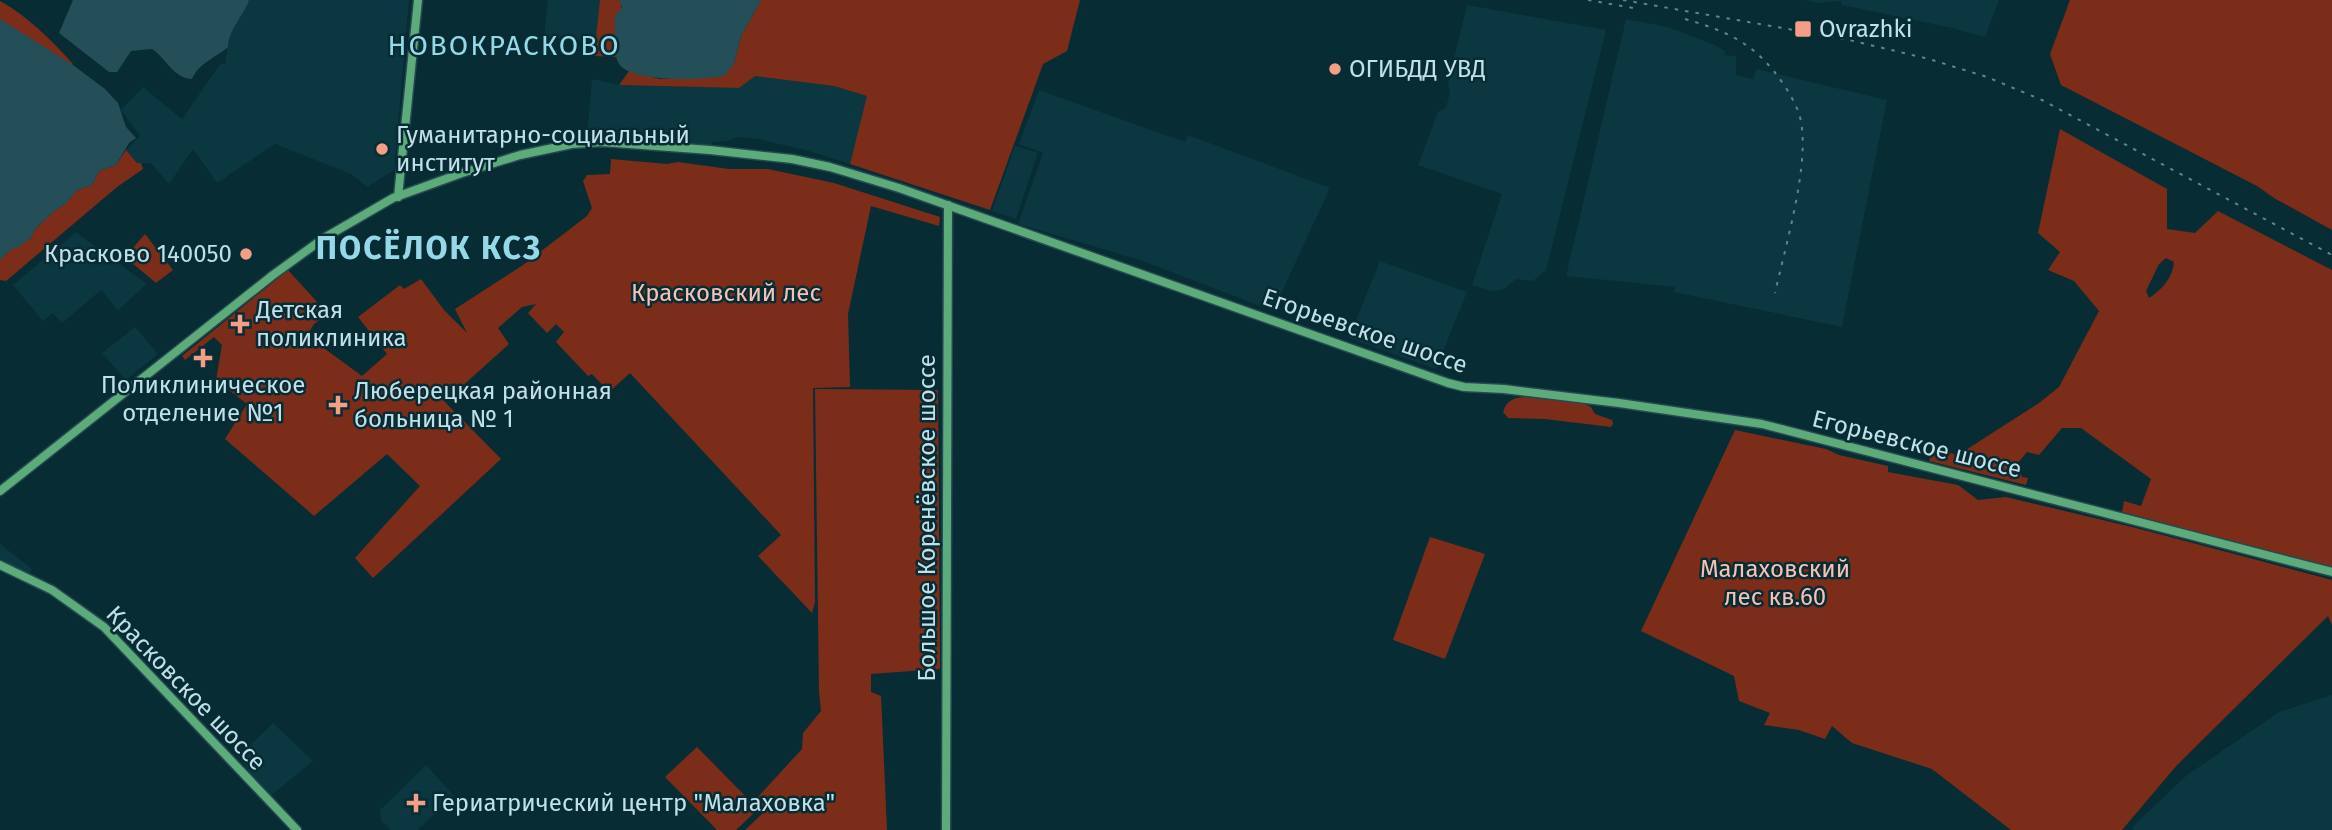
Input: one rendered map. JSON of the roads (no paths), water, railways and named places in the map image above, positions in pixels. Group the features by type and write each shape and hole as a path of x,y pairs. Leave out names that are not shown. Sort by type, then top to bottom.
{"main road":[{"path":"398,197 418,0"},
{"name":"Егорьевское шоссе","path":"0,491 286,264 351,221 398,197 462,173 520,155 572,144 602,142 792,159 851,172 1448,383 1464,387 1504,389 1619,403 1762,424 2332,572"},
{"name":"Большое Коренёвское шоссе","path":"946,830 948,205"},
{"name":"Красковское шоссе","path":"0,565 52,590 104,628 297,830"}],"railway":[{"path":"1588,0 1633,8"},
{"path":"1623,0 1845,39 1929,59 1987,77 2042,100 2332,255"},
{"path":"1685,19 1716,29 1753,50 1774,71 1798,112 1803,147 1801,167 1775,293"}],"place":[{"name":"Ovrazhki","path":"1803,29"},
{"name":"ОГИБДД УВД","path":"1335,69"},
{"name":"Гуманитарно-социальный институт","path":"382,149"},
{"name":"Красково 140050","path":"246,254"},
{"name":"Детская поликлиника","path":"240,324"},
{"name":"Поликлиническое отделение №1","path":"203,358"},
{"name":"Люберецкая районная больница № 1","path":"338,405"},
{"name":"Гериатрический центр \"Малаховка\"","path":"416,803"}],"district":[{"name":"НОВОКРАСКОВО","path":"504,45"},
{"name":"ПОСЁЛОК КСЗ","path":"429,248"}],"park label":[{"name":"Красковский лес","path":"726,293"},
{"name":"Малаховский лес кв.60","path":"1775,583"}]}
